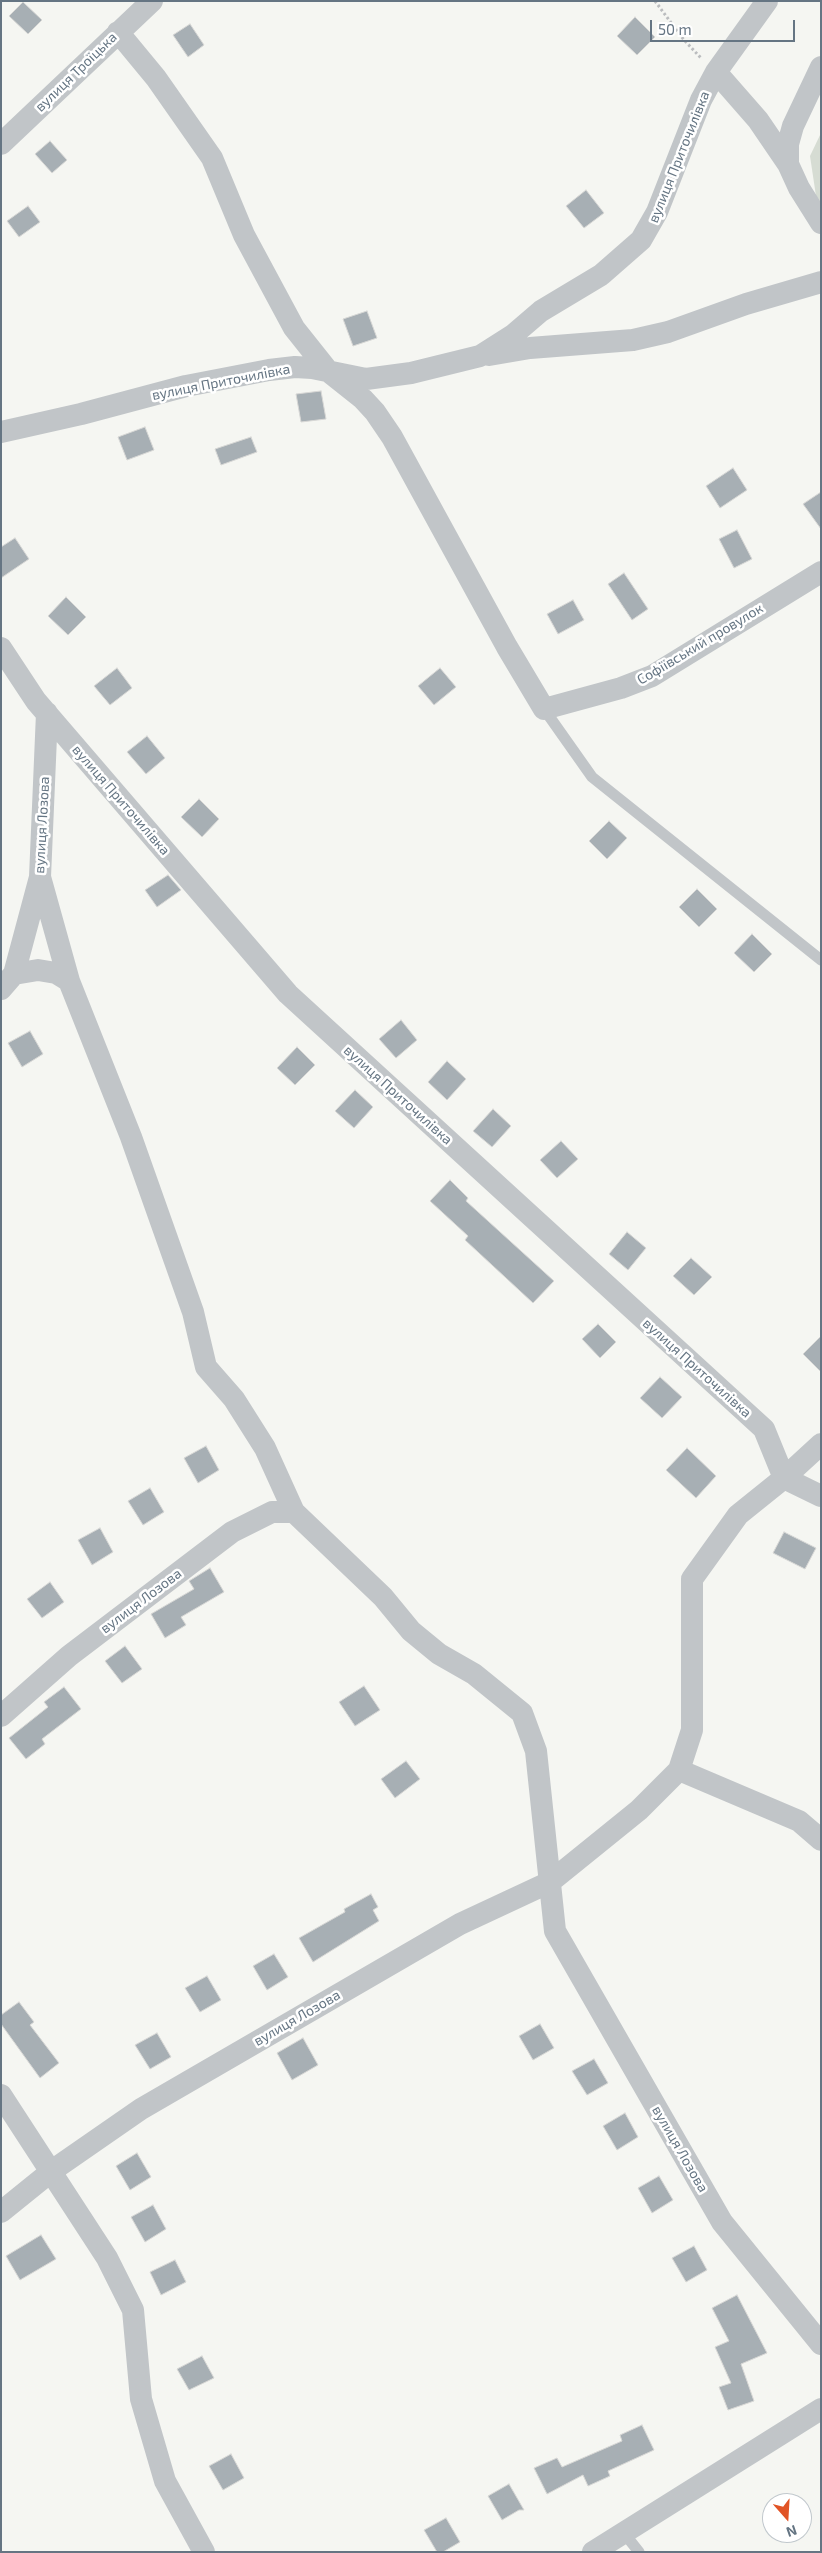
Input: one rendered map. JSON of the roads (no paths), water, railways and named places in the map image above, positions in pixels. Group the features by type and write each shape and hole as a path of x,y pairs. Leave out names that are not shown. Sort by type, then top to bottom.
{"street":[{"name":"вулиця Троїцька","path":"1,144 152,1"},
{"name":"вулиця Приточилівка","path":"3,432 186,386 269,370 295,366 354,378 377,378 411,373 480,356 512,335 541,311 601,275 642,240 657,212 701,100 716,72 767,1"},
{"path":"118,32 156,78 212,158 244,235 294,328 329,372 363,399 392,437 507,648 544,709"},
{"path":"788,164 788,144 793,126 821,67"},
{"path":"716,72 758,120 788,164 799,188 821,223"},
{"path":"480,356 530,348 633,340 668,332 746,304 821,282"},
{"name":"Софіївський провулок","path":"544,709 621,688 652,676 821,572"},
{"name":"вулиця Приточилівка","path":"1,648 36,701 288,994 764,1429 784,1478"},
{"name":"вулиця Лозова","path":"8,982 40,877 47,713"},
{"path":"40,877 69,981 131,1137 193,1312 206,1367 234,1399 265,1448 294,1512 383,1598 412,1631 440,1654 474,1674 522,1713 536,1750 550,1882"},
{"path":"8,982 38,970 56,973 69,981"},
{"path":"821,1444 784,1478 738,1515 692,1579 692,1730 679,1770 799,1821 821,1840"},
{"path":"784,1478 821,1496"},
{"name":"вулиця Лозова","path":"1,1716 69,1656 232,1532 272,1512 294,1512"},
{"name":"вулиця Лозова","path":"1,2212 53,2170 141,2109 460,1924 550,1882 639,1810 679,1770"},
{"name":"вулиця Лозова","path":"550,1882 555,1931 722,2222 821,2344"},
{"path":"1,2095 53,2170 108,2258 133,2310 141,2399 165,2481 204,2552"},
{"path":"593,2552 821,2410"}],"lane":[{"path":"544,709 592,777 821,960"},
{"path":"624,2533 639,2552"}]}
